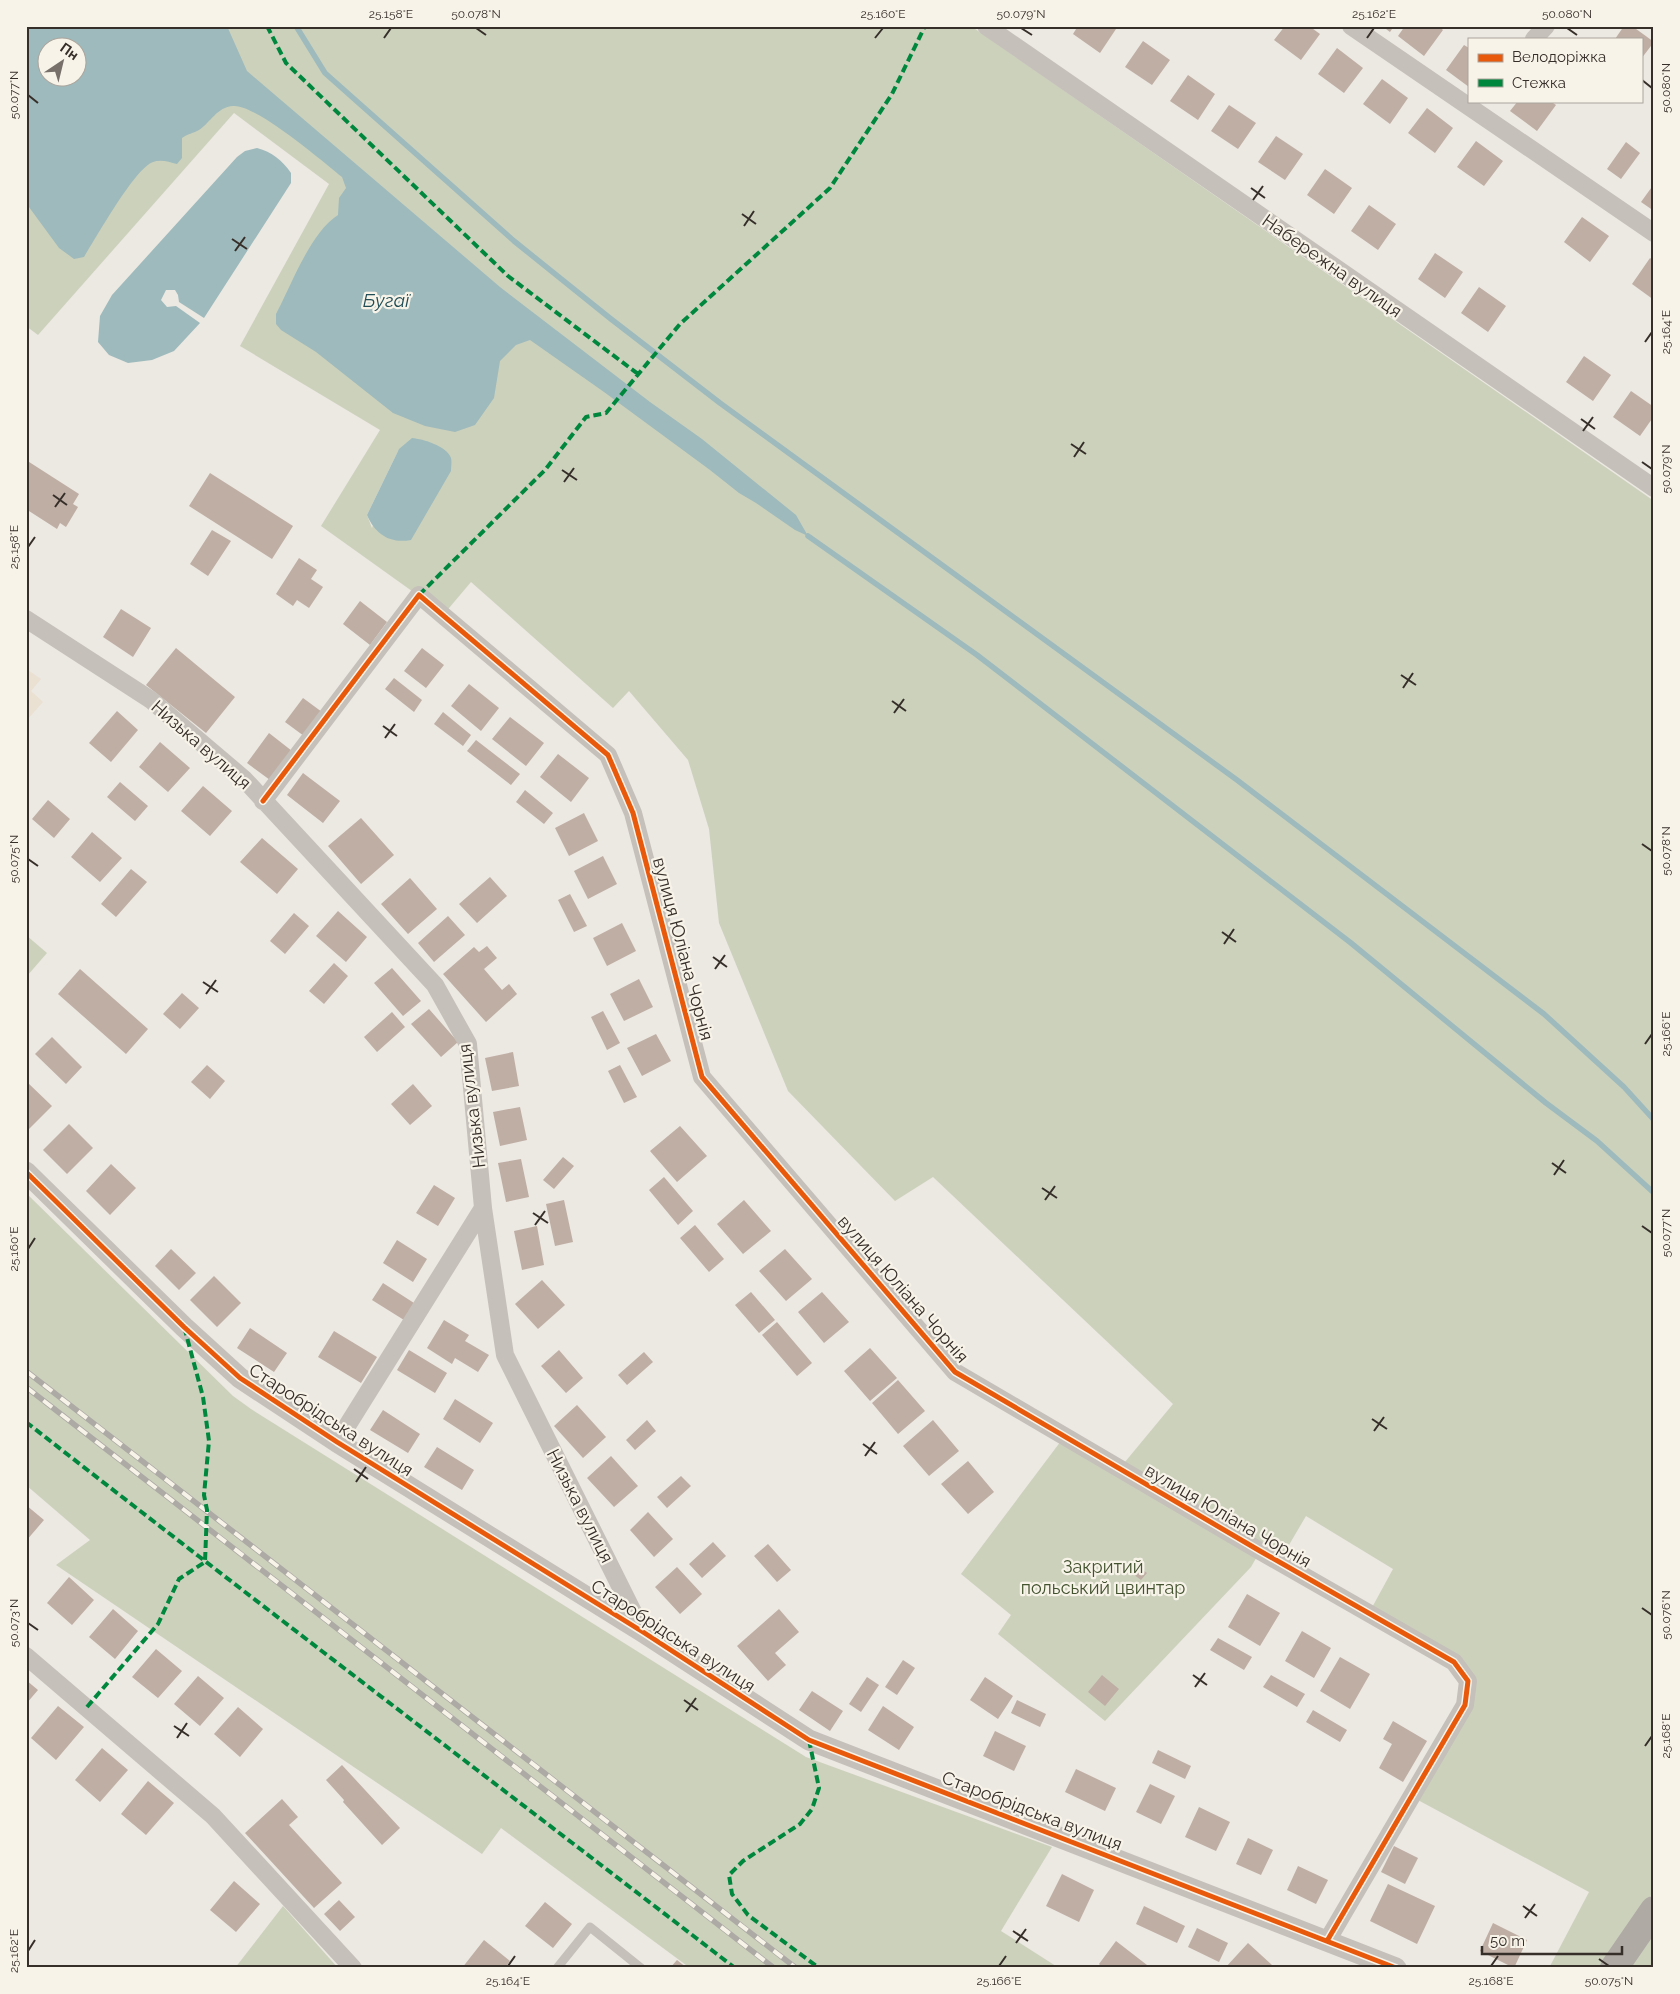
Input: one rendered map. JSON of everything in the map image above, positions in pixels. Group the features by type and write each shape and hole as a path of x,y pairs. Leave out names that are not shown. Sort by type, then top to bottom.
{"highway":[{"path":"1614,1968 1654,1910"}],"street":[{"name":"Набережна вулиця","path":"986,26 1654,488"},
{"path":"1351,26 1468,100"},
{"path":"1535,38 1546,26"},
{"path":"1474,104 1654,233"},
{"name":"вулиця Юліана Чорнія","path":"263,800 419,595 608,755 633,813 702,1077 955,1372 1454,1662 1468,1681 1465,1705 1327,1940"},
{"name":"Низька вулиця","path":"26,619 151,700 244,779 435,985 468,1044 483,1208 504,1355 643,1632"},
{"name":"Старобрідська вулиця","path":"26,1172 184,1327 240,1378 337,1442 643,1632 809,1740 1396,1968"},
{"path":"337,1442 483,1208"},
{"path":"26,1656 213,1816 353,1968"}],"lane":[{"path":"557,1968 590,1927 641,1968"}],"green space":[{"path":"26,26 971,26 1654,501 1654,1891 1600,1968 1549,1968 1589,1892 1416,1799 1468,1681 1369,1613 1393,1569 1306,1516 1279,1562 1120,1468 1173,1404 933,1177 895,1201 788,1091 719,923 709,829 688,760 629,691 613,708 471,582 444,614 321,526 380,430 240,346 329,184 234,113 38,335 26,326","holes":["399,449 372,528 367,515"]},
{"path":"26,935 47,953 27,976 26,976"},
{"path":"26,1193 233,1396 251,1409 806,1757 1052,1847 1001,1931 1059,1968 690,1968 501,1828 482,1854 56,1565 90,1540 26,1485"},
{"name":"Закритий польський цвинтар","path":"1064,1437 1259,1553 1251,1567 1105,1721 998,1634 1011,1615 961,1574"},
{"path":"283,1906 338,1968 235,1968"},
{"path":"1654,1924 1654,1968 1623,1968"}],"shaded area":[{"path":"28,670 41,679 31,691 43,702 26,721 26,672"}],"water":[{"name":"Бугаї","path":"26,26 227,26 247,71 500,287 650,402 702,439 796,515 808,536 795,530 739,493 604,392 530,340 516,345 500,361 494,398 475,425 455,432 425,426 393,413 316,352 281,330 276,324 276,314 310,246 328,223 338,215 339,198 346,188 342,177 305,147 272,123 243,108 227,107 218,112 199,130 182,138 182,158 177,164 159,161 145,167 126,190 84,257 74,259 59,248 26,203"},
{"path":"257,148 272,154 284,164 291,173 291,183 204,318 179,302 175,290 166,290 161,300 167,307 176,306 200,323 174,351 152,360 128,363 109,355 98,342 100,316 112,295 237,157 245,151"},
{"path":"412,438 428,442 445,450 451,458 451,471 411,540 403,541 384,536 374,527 367,515 399,449"}],"building":[{"path":"1078,26 1118,26 1100,53 1073,34"},
{"path":"1285,26 1309,26 1320,34 1301,60 1274,40"},
{"path":"1382,26 1394,26 1390,32"},
{"path":"1405,26 1438,26 1443,30 1424,56 1398,36"},
{"path":"1624,26 1632,26 1654,42 1642,58 1642,38 1616,38"},
{"path":"1143,41 1170,60 1152,85 1125,67"},
{"path":"1464,45 1468,47 1468,86 1446,70"},
{"path":"1337,48 1363,68 1344,93 1318,74"},
{"path":"1188,75 1215,94 1198,120 1170,101"},
{"path":"1382,79 1408,98 1390,124 1363,104"},
{"path":"1517,102 1552,102 1556,105 1537,131 1510,111"},
{"path":"1229,105 1256,123 1238,149 1211,131"},
{"path":"1427,108 1453,128 1435,153 1408,133"},
{"path":"1276,136 1303,154 1285,180 1258,162"},
{"path":"1476,141 1503,161 1484,186 1457,167"},
{"path":"1626,142 1640,153 1621,179 1607,169"},
{"path":"1325,169 1352,188 1334,214 1307,195"},
{"path":"1654,184 1654,211 1641,202"},
{"path":"1369,205 1396,224 1378,250 1351,231"},
{"path":"1582,217 1609,236 1590,262 1564,242"},
{"path":"1435,253 1463,272 1445,298 1418,279"},
{"path":"1650,258 1654,261 1654,300 1632,284"},
{"path":"1479,287 1506,306 1488,332 1461,313"},
{"path":"1584,356 1611,375 1593,401 1566,382"},
{"path":"1631,391 1654,407 1654,416 1640,436 1613,417"},
{"path":"26,460 79,494 73,504 78,507 66,527 60,523 57,529 29,511 26,515"},
{"path":"210,473 293,526 272,559 189,506"},
{"path":"212,530 231,541 208,576 190,564"},
{"path":"299,558 317,570 311,579 323,587 309,608 297,600 293,606 276,594"},
{"path":"360,601 387,622 370,645 343,624"},
{"path":"121,609 151,628 133,657 103,637"},
{"path":"176,648 235,697 206,733 146,685"},
{"path":"422,648 444,665 426,688 404,671"},
{"path":"394,678 422,700 414,712 385,689"},
{"path":"469,684 499,708 481,731 451,706"},
{"path":"303,698 322,712 304,736 285,722"},
{"path":"117,711 138,730 111,762 89,743"},
{"path":"443,712 471,735 463,746 434,724"},
{"path":"510,717 544,743 526,766 492,739"},
{"path":"269,733 292,751 270,780 247,763"},
{"path":"476,740 520,774 511,785 467,751"},
{"path":"160,742 190,768 168,792 139,767"},
{"path":"558,754 589,778 571,802 540,777"},
{"path":"303,773 340,801 323,823 287,795"},
{"path":"120,782 148,806 135,821 107,797"},
{"path":"203,786 232,811 210,836 181,811"},
{"path":"525,790 553,813 544,824 516,802"},
{"path":"48,800 70,819 54,838 32,819"},
{"path":"584,813 598,841 569,856 555,828"},
{"path":"361,818 394,855 361,884 328,846"},
{"path":"92,832 122,858 100,882 71,857"},
{"path":"262,838 298,869 277,894 240,862"},
{"path":"603,856 617,884 588,899 574,871"},
{"path":"131,869 147,882 116,917 101,904"},
{"path":"490,877 507,896 477,923 459,904"},
{"path":"410,878 437,909 408,934 381,904"},
{"path":"570,894 587,926 574,932 558,900"},
{"path":"338,911 367,937 346,962 316,936"},
{"path":"294,913 309,926 285,954 270,941"},
{"path":"448,916 465,935 434,962 418,943"},
{"path":"622,923 636,951 607,966 593,938"},
{"path":"487,946 497,958 484,969 502,990 509,984 517,994 486,1022 443,974 474,947 479,952"},
{"path":"334,963 348,976 324,1004 309,991"},
{"path":"392,968 421,1001 403,1016 374,983"},
{"path":"80,969 148,1029 126,1054 58,994"},
{"path":"639,979 653,1007 624,1021 610,994"},
{"path":"182,993 199,1008 180,1029 163,1014"},
{"path":"429,1009 458,1042 441,1057 411,1024"},
{"path":"603,1011 620,1043 607,1050 591,1017"},
{"path":"392,1012 405,1027 377,1052 364,1037"},
{"path":"656,1034 671,1061 642,1076 627,1048"},
{"path":"52,1037 82,1067 66,1084 35,1054"},
{"path":"513,1052 519,1086 492,1091 485,1058"},
{"path":"207,1065 225,1081 210,1099 191,1082"},
{"path":"620,1065 637,1097 624,1103 608,1071"},
{"path":"26,1083 52,1106 26,1132"},
{"path":"413,1084 432,1106 410,1125 391,1104"},
{"path":"520,1107 527,1140 500,1146 493,1112"},
{"path":"69,1124 93,1148 67,1174 43,1150"},
{"path":"680,1126 707,1156 677,1182 650,1151"},
{"path":"563,1157 574,1166 554,1189 543,1180"},
{"path":"521,1159 529,1197 506,1202 498,1163"},
{"path":"111,1164 136,1188 110,1215 86,1191"},
{"path":"664,1177 693,1211 678,1225 649,1190"},
{"path":"434,1185 455,1198 438,1226 416,1213"},
{"path":"564,1200 573,1242 555,1246 546,1204"},
{"path":"744,1200 771,1231 743,1254 717,1224"},
{"path":"695,1225 724,1259 709,1272 680,1238"},
{"path":"537,1226 544,1265 522,1270 514,1231"},
{"path":"397,1240 427,1259 413,1282 383,1263"},
{"path":"171,1249 196,1273 179,1290 155,1266"},
{"path":"785,1249 812,1279 786,1301 759,1271"},
{"path":"214,1276 241,1303 217,1327 190,1300"},
{"path":"542,1280 565,1305 538,1329 515,1304"},
{"path":"383,1283 414,1303 404,1320 372,1300"},
{"path":"751,1292 775,1320 759,1333 735,1305"},
{"path":"822,1292 849,1322 824,1343 798,1312"},
{"path":"444,1320 469,1335 465,1341 489,1355 478,1372 455,1358 452,1364 427,1348"},
{"path":"777,1322 812,1363 797,1376 762,1335"},
{"path":"250,1328 287,1353 274,1372 237,1348"},
{"path":"334,1331 377,1357 361,1383 318,1357"},
{"path":"870,1348 897,1378 870,1401 844,1371"},
{"path":"409,1350 447,1373 435,1393 397,1370"},
{"path":"559,1350 583,1378 566,1393 541,1366"},
{"path":"644,1352 653,1362 627,1385 618,1375"},
{"path":"898,1380 925,1411 898,1434 872,1403"},
{"path":"455,1399 493,1423 480,1443 443,1419"},
{"path":"577,1405 606,1437 583,1458 554,1426"},
{"path":"383,1410 420,1434 408,1453 370,1430"},
{"path":"647,1420 656,1431 635,1450 626,1440"},
{"path":"933,1420 959,1451 929,1476 903,1446"},
{"path":"437,1447 474,1470 462,1490 424,1467"},
{"path":"611,1456 638,1486 614,1507 587,1478"},
{"path":"968,1461 994,1492 968,1514 941,1484"},
{"path":"681,1476 691,1486 667,1508 657,1497"},
{"path":"26,1505 44,1520 26,1541"},
{"path":"648,1512 673,1539 654,1557 630,1530"},
{"path":"713,1542 726,1556 702,1578 689,1564"},
{"path":"768,1544 791,1570 777,1582 754,1556"},
{"path":"677,1567 702,1594 680,1614 655,1587"},
{"path":"1139,1567 1147,1573 1141,1580 1133,1574"},
{"path":"69,1577 94,1600 72,1625 47,1603"},
{"path":"1247,1594 1280,1613 1260,1646 1228,1627"},
{"path":"113,1609 138,1631 115,1659 89,1637"},
{"path":"779,1609 799,1632 775,1653 786,1665 768,1681 737,1646"},
{"path":"1302,1631 1331,1648 1314,1678 1285,1661"},
{"path":"1218,1638 1252,1657 1244,1670 1210,1650"},
{"path":"156,1649 182,1671 158,1698 132,1677"},
{"path":"1340,1657 1370,1674 1350,1709 1320,1691"},
{"path":"903,1660 915,1668 897,1695 885,1687"},
{"path":"1102,1675 1119,1689 1105,1706 1088,1692"},
{"path":"1271,1675 1305,1694 1297,1707 1263,1687"},
{"path":"198,1676 224,1698 200,1726 174,1704"},
{"path":"867,1677 879,1685 861,1712 849,1704"},
{"path":"985,1677 1013,1696 998,1719 970,1700"},
{"path":"26,1680 38,1690 26,1704"},
{"path":"812,1691 843,1711 830,1731 799,1710"},
{"path":"1017,1700 1046,1714 1040,1727 1011,1713"},
{"path":"58,1706 84,1727 56,1760 31,1738"},
{"path":"883,1706 914,1727 899,1750 868,1730"},
{"path":"238,1707 263,1729 240,1757 214,1734"},
{"path":"1313,1710 1347,1730 1340,1742 1306,1722"},
{"path":"1393,1721 1427,1741 1403,1782 1379,1768 1392,1744 1383,1739"},
{"path":"995,1731 1026,1746 1014,1771 983,1756"},
{"path":"102,1748 128,1770 100,1802 75,1780"},
{"path":"1158,1750 1191,1766 1185,1779 1152,1763"},
{"path":"342,1765 400,1828 382,1845 326,1780"},
{"path":"1076,1769 1116,1788 1105,1811 1065,1792"},
{"path":"148,1781 174,1803 146,1835 121,1814"},
{"path":"1150,1784 1175,1796 1161,1824 1136,1812"},
{"path":"282,1799 298,1817 289,1825 342,1883 314,1908 245,1833"},
{"path":"1199,1807 1230,1822 1216,1851 1185,1837"},
{"path":"1248,1838 1273,1850 1261,1875 1236,1864"},
{"path":"1394,1846 1418,1858 1405,1884 1381,1872"},
{"path":"1298,1866 1328,1880 1316,1904 1287,1890"},
{"path":"1062,1874 1094,1890 1079,1922 1046,1906"},
{"path":"234,1881 260,1904 236,1932 210,1910"},
{"path":"1388,1884 1435,1906 1417,1944 1370,1921"},
{"path":"339,1900 355,1917 340,1931 324,1914"},
{"path":"545,1902 572,1924 553,1948 525,1926"},
{"path":"1144,1906 1185,1926 1177,1943 1136,1924"},
{"path":"1493,1923 1527,1940 1514,1968 1480,1951"},
{"path":"1197,1928 1228,1943 1219,1962 1188,1947"},
{"path":"484,1940 510,1961 505,1968 462,1968"},
{"path":"1116,1941 1147,1965 1145,1968 1103,1968 1099,1964"},
{"path":"1248,1943 1272,1965 1270,1968 1225,1968"},
{"path":"677,1960 687,1968 670,1968"}],"waterway":[{"path":"296,26 325,73 514,241 720,403 1237,780 1544,1014 1624,1087 1654,1120"},
{"path":"808,536 977,655 1351,943 1546,1103 1597,1141 1654,1193"}],"railway":[{"path":"26,1371 796,1968"},
{"path":"26,1387 774,1968"}],"marked path":[{"path":"267,26 286,63 508,276 638,374"},
{"path":"419,595 545,470 586,417 606,413 680,324 830,188 892,94 925,26"},
{"path":"87,1707 158,1624 179,1579 205,1562 207,1510 204,1495 209,1441 203,1397 185,1330"},
{"path":"26,1422 291,1628 735,1968"},
{"path":"809,1740 819,1788 812,1809 800,1824 743,1861 729,1875 732,1894 748,1915 819,1968"}],"cycle path":[{"path":"263,801 419,595 608,755 633,813 702,1077 955,1372 1260,1551 1454,1662 1468,1681 1465,1705 1327,1941"},
{"path":"26,1172 184,1327 240,1378 337,1442 643,1632 809,1740 1396,1968"}]}
